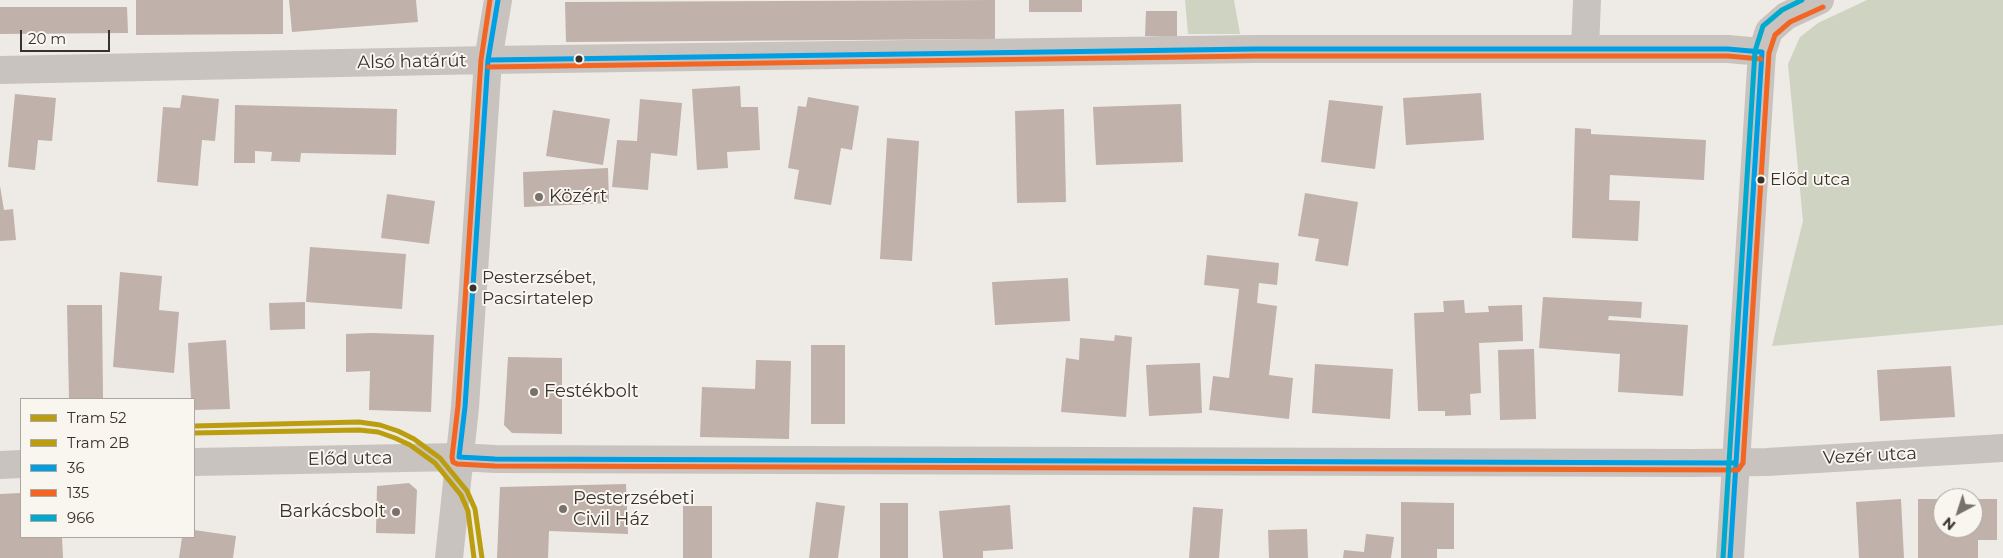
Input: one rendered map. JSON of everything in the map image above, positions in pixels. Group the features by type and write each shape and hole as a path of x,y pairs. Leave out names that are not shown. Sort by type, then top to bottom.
{"street":[{"path":"449,558 465,407 488,60 498,0"},
{"path":"1585,49 1587,0"},
{"path":"1730,558 1762,52 1769,31 1786,16 1820,0"},
{"name":"Alsó határút","path":"0,70 488,60 1255,49 1728,49 1762,52"},
{"name":"Vezér utca","path":"1736,463 2003,448"},
{"name":"Előd utca","path":"195,462 459,457 515,459 1736,463"},
{"path":"0,465 20,464"}],"green space":[{"path":"1185,0 1234,0 1240,34 1188,34"},
{"path":"1867,0 2003,0 2003,325 1772,346 1803,221 1788,64 1800,37 1818,23"}],"building":[{"path":"136,0 283,0 283,34 136,35"},
{"path":"289,0 416,0 418,22 292,32"},
{"path":"995,0 995,39 566,42 565,2"},
{"path":"1029,0 1082,0 1082,12 1029,12"},
{"path":"0,7 127,7 128,33 0,34"},
{"path":"1146,11 1177,11 1177,37 1145,36"},
{"path":"740,86 741,107 758,107 760,150 727,152 728,168 697,170 692,89"},
{"path":"1481,93 1484,140 1406,145 1403,98"},
{"path":"15,94 56,98 52,141 38,140 35,170 8,167"},
{"path":"182,95 219,99 215,141 202,140 198,186 157,182 163,107 180,108"},
{"path":"808,97 859,106 852,150 841,148 831,205 794,199 799,170 788,168 798,106 806,107"},
{"path":"640,99 682,103 677,156 651,153 648,190 612,187 617,140 637,141"},
{"path":"1329,100 1383,106 1375,169 1321,162"},
{"path":"1181,104 1183,162 1096,165 1093,107"},
{"path":"235,105 397,109 396,155 301,153 300,162 271,161 272,152 255,151 255,163 234,163"},
{"path":"1064,109 1066,202 1017,203 1015,111"},
{"path":"553,110 610,119 603,165 546,156"},
{"path":"1575,128 1591,129 1591,134 1706,140 1704,180 1610,175 1609,200 1640,201 1638,241 1572,238"},
{"path":"887,138 919,141 912,261 880,259"},
{"path":"608,168 609,203 524,207 523,172"},
{"path":"0,186 4,210 13,209 16,240 0,241"},
{"path":"1305,193 1358,202 1348,266 1315,261 1319,239 1298,236"},
{"path":"387,194 435,201 429,244 381,238"},
{"path":"310,247 406,254 402,309 306,302"},
{"path":"1207,255 1279,263 1277,285 1259,283 1257,303 1277,306 1269,375 1293,378 1289,419 1209,410 1213,376 1229,378 1239,289 1204,285"},
{"path":"120,272 162,276 159,310 179,312 174,373 113,367"},
{"path":"1068,278 1070,321 995,325 992,282"},
{"path":"1543,297 1642,302 1641,318 1609,316 1608,320 1688,325 1683,396 1618,392 1620,354 1539,348"},
{"path":"1464,300 1465,313 1489,312 1488,306 1522,305 1523,341 1479,343 1481,393 1470,394 1471,415 1445,416 1445,411 1418,411 1414,313 1444,312 1443,301"},
{"path":"305,302 305,329 270,330 269,303"},
{"path":"67,305 102,305 103,398 69,398"},
{"path":"346,334 434,335 431,412 369,410 370,371 346,372"},
{"path":"1115,335 1132,337 1126,417 1061,412 1066,358 1079,360 1080,338 1114,341"},
{"path":"226,340 230,409 195,410 195,398 191,398 188,343"},
{"path":"811,345 845,345 845,424 811,424"},
{"path":"1534,349 1536,419 1500,420 1498,350"},
{"name":"Festékbolt","path":"508,357 562,358 562,434 512,433 504,425"},
{"path":"756,360 791,361 789,439 700,437 702,387 755,389"},
{"path":"1200,363 1202,413 1149,416 1146,365"},
{"path":"1315,364 1393,369 1390,419 1312,413"},
{"path":"1951,366 1955,417 1880,421 1877,370"},
{"name":"Barkácsbolt","path":"409,483 417,490 415,534 376,533 377,486"},
{"name":"Pesterzsébeti Civil Ház","path":"626,484 628,534 549,531 548,558 497,558 500,487"},
{"path":"20,493 20,538 62,538 63,558 0,558 0,494"},
{"path":"1901,499 1904,558 1859,558 1856,502"},
{"path":"1918,499 1933,499 1933,538 1983,538 1983,499 1997,499 1997,540 1978,540 1978,558 1918,558"},
{"path":"816,502 845,506 838,558 809,558"},
{"path":"1401,502 1454,503 1454,549 1437,549 1437,558 1401,558"},
{"path":"880,503 908,503 908,558 880,558"},
{"path":"1010,505 1013,549 983,551 983,558 943,558 939,511"},
{"path":"683,506 712,506 712,558 683,558"},
{"path":"1193,507 1223,509 1219,558 1189,558"},
{"path":"1307,529 1308,558 1269,558 1268,530"},
{"path":"195,530 236,536 233,558 179,558 182,538 195,538"},
{"path":"1366,534 1394,537 1391,558 1343,558 1344,550 1364,552"}],"tram line":[{"name":"52","path":"195,426 359,422 380,425 398,431 414,439 440,458 467,491 475,509 482,558"},
{"name":"2B","path":"195,433 359,430 378,432 395,438 410,445 435,463 461,495 468,511 474,558"}],"transit line":[{"name":"135","path":"490,0 481,60 458,406 452,457 453,462 457,464 495,466 1738,470 1743,463 1769,53 1775,35 1790,22 1823,7"},
{"name":"36","path":"498,0 488,60 465,407 459,457 495,459 1736,463"},
{"name":"966","path":"1723,558 1755,51 1763,26 1782,10 1802,0"},
{"name":"36","path":"488,60 1255,49 1728,49 1762,52"},
{"name":"36","path":"1730,558 1762,52"},
{"name":"135","path":"488,67 1255,56 1728,56 1761,59"}],"place":[{"name":"Előd utca","path":"1761,180"},
{"name":"Közért","path":"539,197"},
{"name":"Pesterzsébet, Pacsirtatelep","path":"473,288"},
{"name":"Festékbolt","path":"534,392"},
{"name":"Pesterzsébeti Civil Ház","path":"563,509"},
{"name":"Barkácsbolt","path":"396,512"}]}
